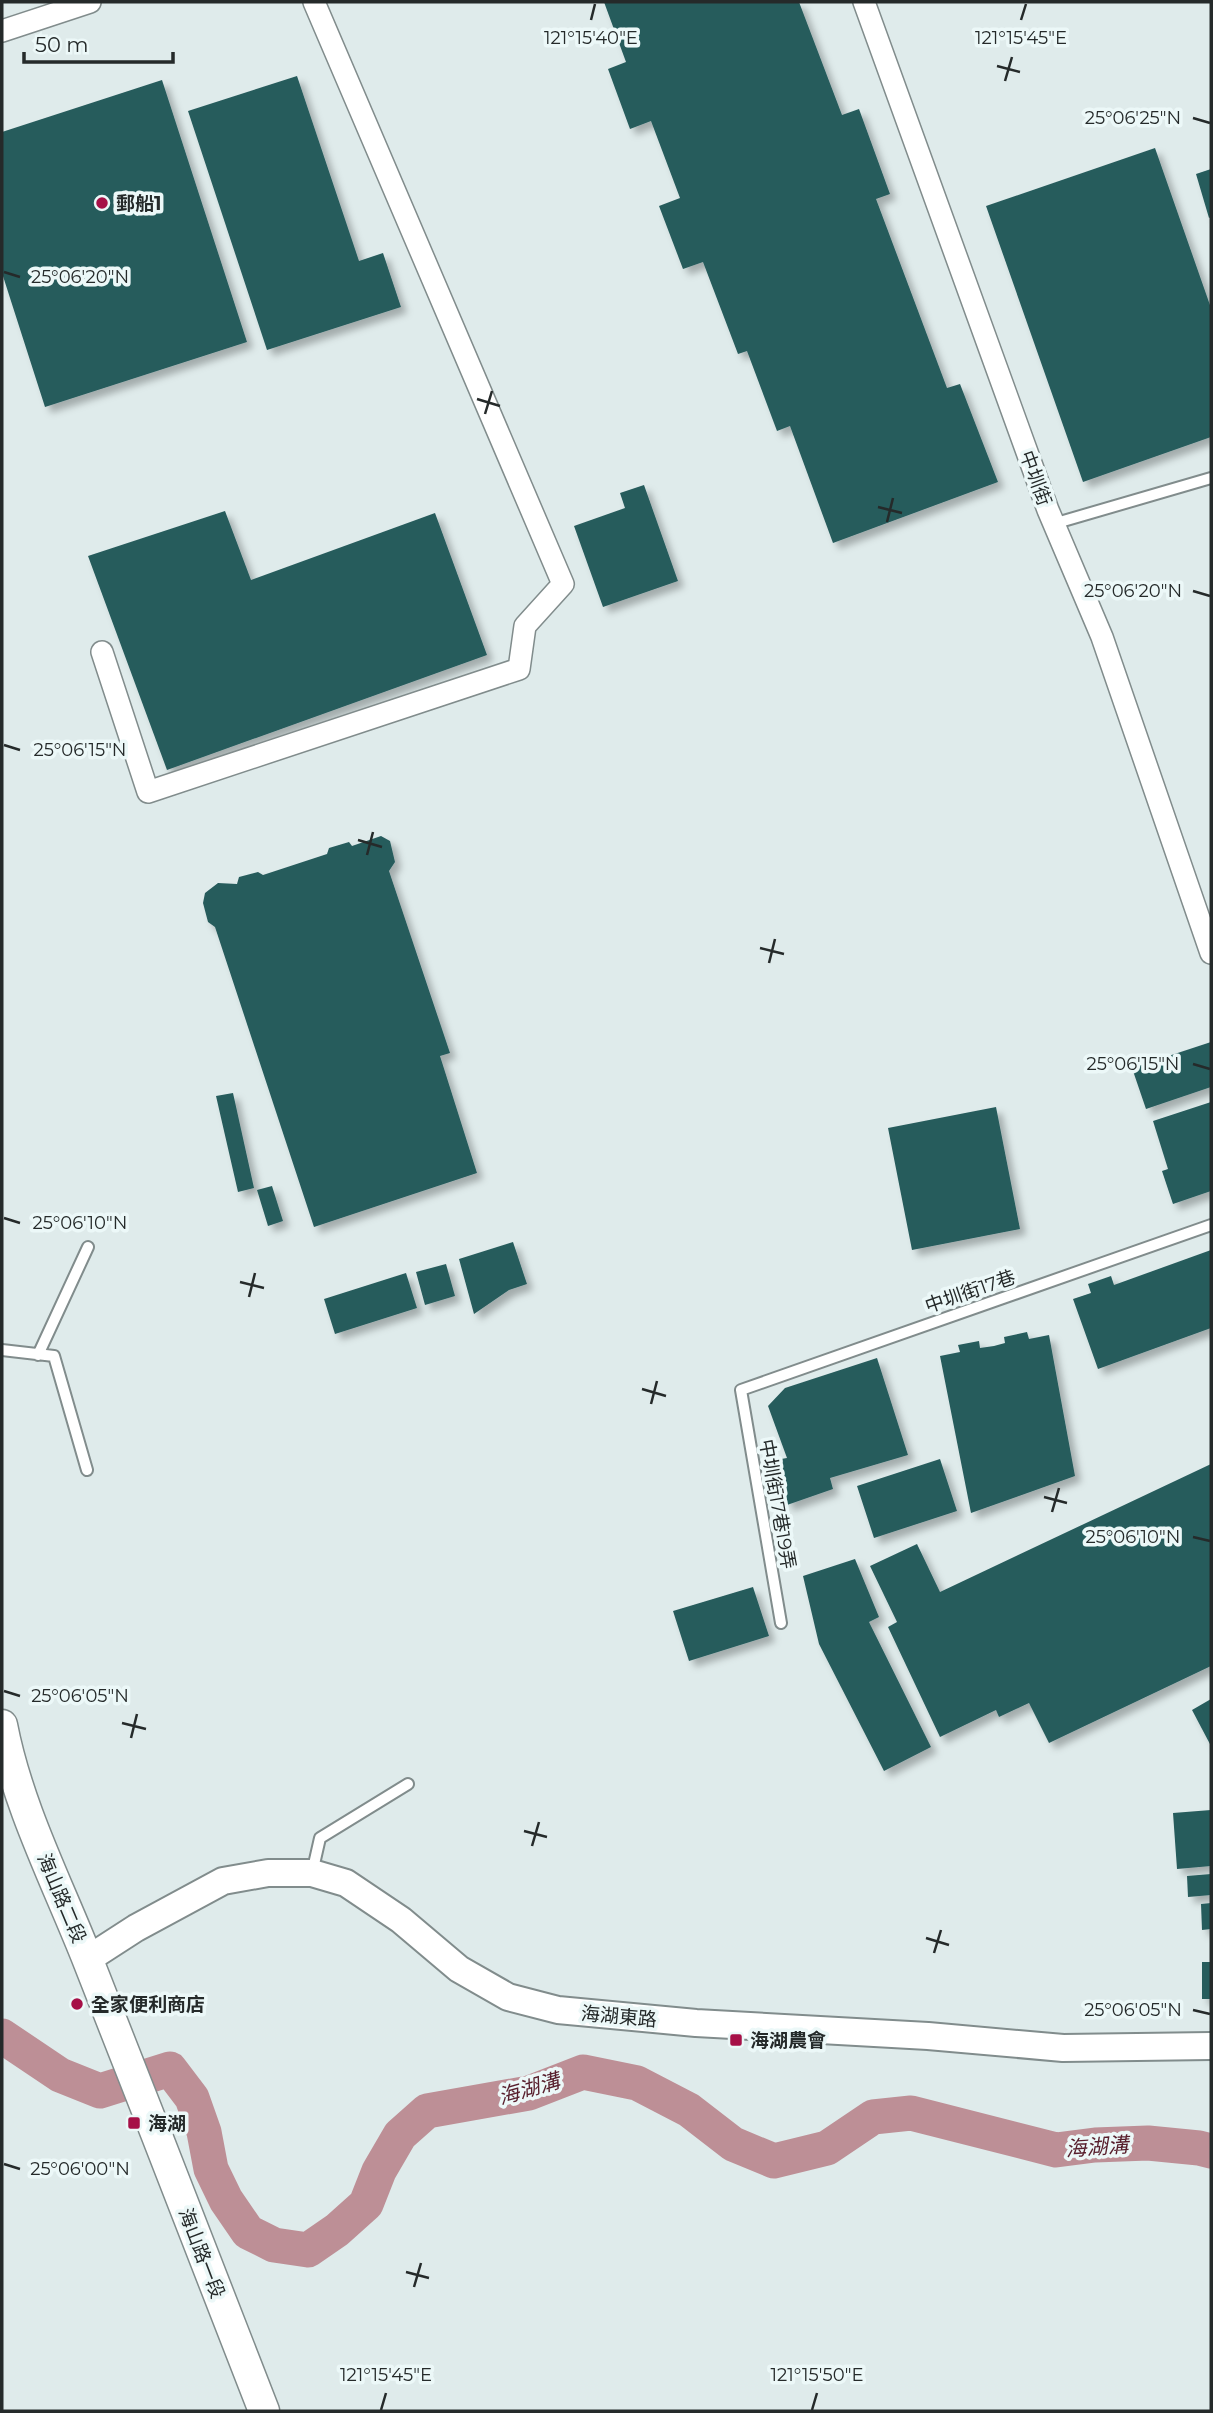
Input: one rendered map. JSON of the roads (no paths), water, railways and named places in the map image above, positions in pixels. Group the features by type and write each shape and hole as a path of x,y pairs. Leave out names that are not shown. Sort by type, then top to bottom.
{"main road":[{"name":"海山路二段","path":"2,1725 5,1761 88,1959 135,2081"},
{"name":"海山路一段","path":"135,2081 264,2411"}],"street":[{"path":"2,31 90,2"},
{"path":"102,652 148,792 519,669 525,626 563,584 314,2"},
{"name":"中圳街","path":"864,2 1053,524 1102,637 1211,953"},
{"name":"海湖東路","path":"88,1959 136,1928 223,1881 268,1873 312,1872 346,1883 401,1920 460,1969 508,1997 558,2010 696,2023 928,2036 1063,2048 1211,2046"}],"lane":[{"path":"1053,524 1211,478"},
{"name":"中圳街17巷","path":"741,1390 1211,1225"},
{"path":"38,1355 88,1247"},
{"path":"2,1350 54,1356 87,1470"},
{"name":"中圳街17巷19弄","path":"741,1390 782,1623"},
{"path":"312,1872 320,1838 408,1784"}],"waterway":[{"name":"海湖溝","path":"2,2036 60,2075 100,2091 170,2069 192,2098 204,2132 211,2169 226,2200 248,2232 274,2245 308,2250 337,2230 366,2204 379,2171 400,2135 427,2111 529,2093 583,2072 637,2083 689,2110 733,2144 774,2161 827,2148 873,2117 911,2113 1056,2150 1148,2143 1211,2151"}],"place":[{"name":"郵船1","path":"102,203"},
{"name":"全家便利商店","path":"77,2004"},
{"name":"海湖農會","path":"736,2040"},
{"name":"海湖","path":"134,2123"}]}
